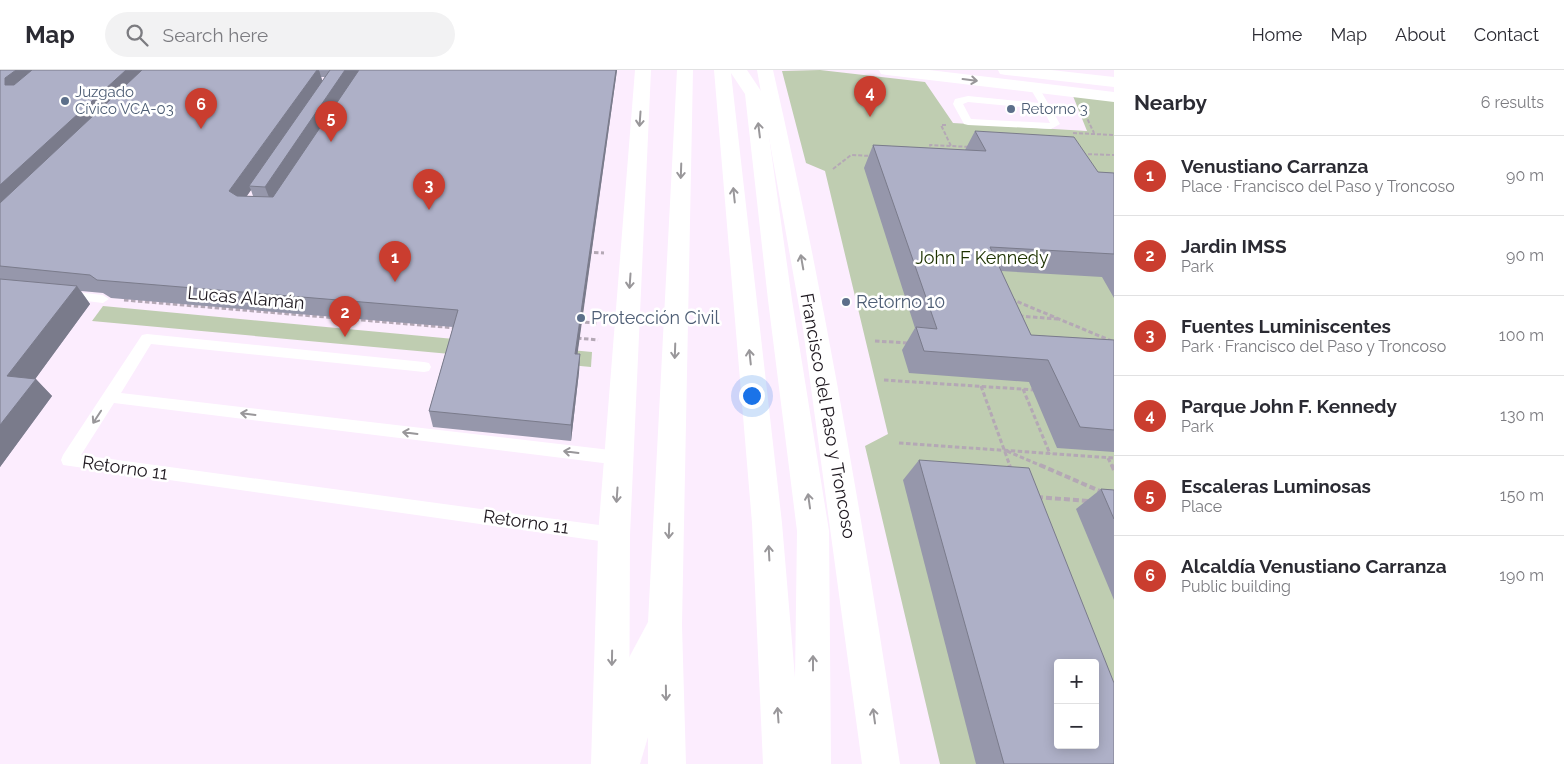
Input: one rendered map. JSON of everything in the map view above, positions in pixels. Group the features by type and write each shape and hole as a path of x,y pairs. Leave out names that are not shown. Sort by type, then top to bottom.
{"main road":[{"path":"610,764 614,534 643,70"},
{"path":"667,764 665,625 685,70"},
{"path":"722,70 767,524 782,764"},
{"path":"736,70 743,75 754,94 780,300 813,531 812,764"},
{"path":"887,70 1114,97"},
{"path":"1006,70 1114,82"},
{"name":"Francisco del Paso y Troncoso","path":"764,72 781,147 840,472 881,764"},
{"path":"621,764 632,727 643,665 665,625"}],"lane":[{"path":"1035,88 1046,106 1054,121 1055,124 1051,126 968,122 958,101 968,99 1046,106"},
{"path":"56,294 103,299"},
{"path":"424,367 147,339 110,397 619,458"},
{"name":"Retorno 11","path":"110,397 69,460 614,534"}],"path":[{"path":"936,160 930,145 978,148"},
{"path":"1078,154 1114,155"},
{"path":"833,169 851,155 879,157"},
{"path":"582,252 610,254"},
{"path":"1004,296 1114,342"},
{"name":"Lucas Alamán","path":"103,299 461,328"},
{"path":"866,306 916,309"},
{"path":"570,322 598,325 599,316"},
{"path":"1014,316 1058,319"},
{"path":"570,337 626,342"},
{"path":"875,341 917,344"},
{"path":"884,380 1041,390"},
{"path":"981,386 1014,478"},
{"path":"1023,389 1050,454"},
{"path":"899,443 1114,458"},
{"path":"1004,450 1105,493"},
{"path":"1108,458 1114,470"},
{"path":"1030,497 1095,502"}],"green space":[{"name":"John F Kennedy","path":"820,70 925,82 953,123 1087,131 1073,96 1114,99 1114,764 940,764 865,446 888,434 825,171 806,163 782,71"},
{"path":"103,306 592,352 591,367 92,321"}],"building":[{"name":"Juzgado Cívico VCA-03","path":"0,70 16,70 5,78 5,85 14,85 32,70 126,70 0,185"},
{"path":"142,70 317,70 229,191 237,196 273,197 359,70 616,70 575,354 580,354 571,425 429,411 458,310 97,280 90,275 0,266 0,203"},
{"path":"330,70 345,70 265,187 249,186"},
{"path":"975,131 1074,137 1098,172 1114,173 1114,254 990,247 1031,335 1114,340 1114,430 1080,427 1048,360 924,351 916,327 937,329 873,145 986,151"},
{"path":"0,279 77,286 7,376 36,379 0,425"},
{"path":"919,460 1029,468 1114,683 1114,764 1004,764"},
{"path":"1101,489 1114,490 1114,519"}],"place":[{"name":"Juzgado Cívico VCA-03","path":"65,101"},
{"name":"Retorno 3","path":"1011,109"},
{"name":"Parque John F. Kennedy","path":"870,117"},
{"name":"Alcaldía Venustiano Carranza","path":"201,129"},
{"name":"Escaleras Luminosas","path":"331,142"},
{"name":"Fuentes Luminiscentes","path":"429,210"},
{"name":"Venustiano Carranza","path":"395,282"},
{"name":"Retorno 10","path":"846,302"},
{"name":"Protección Civil","path":"581,318"},
{"name":"Jardin IMSS","path":"345,337"}]}
